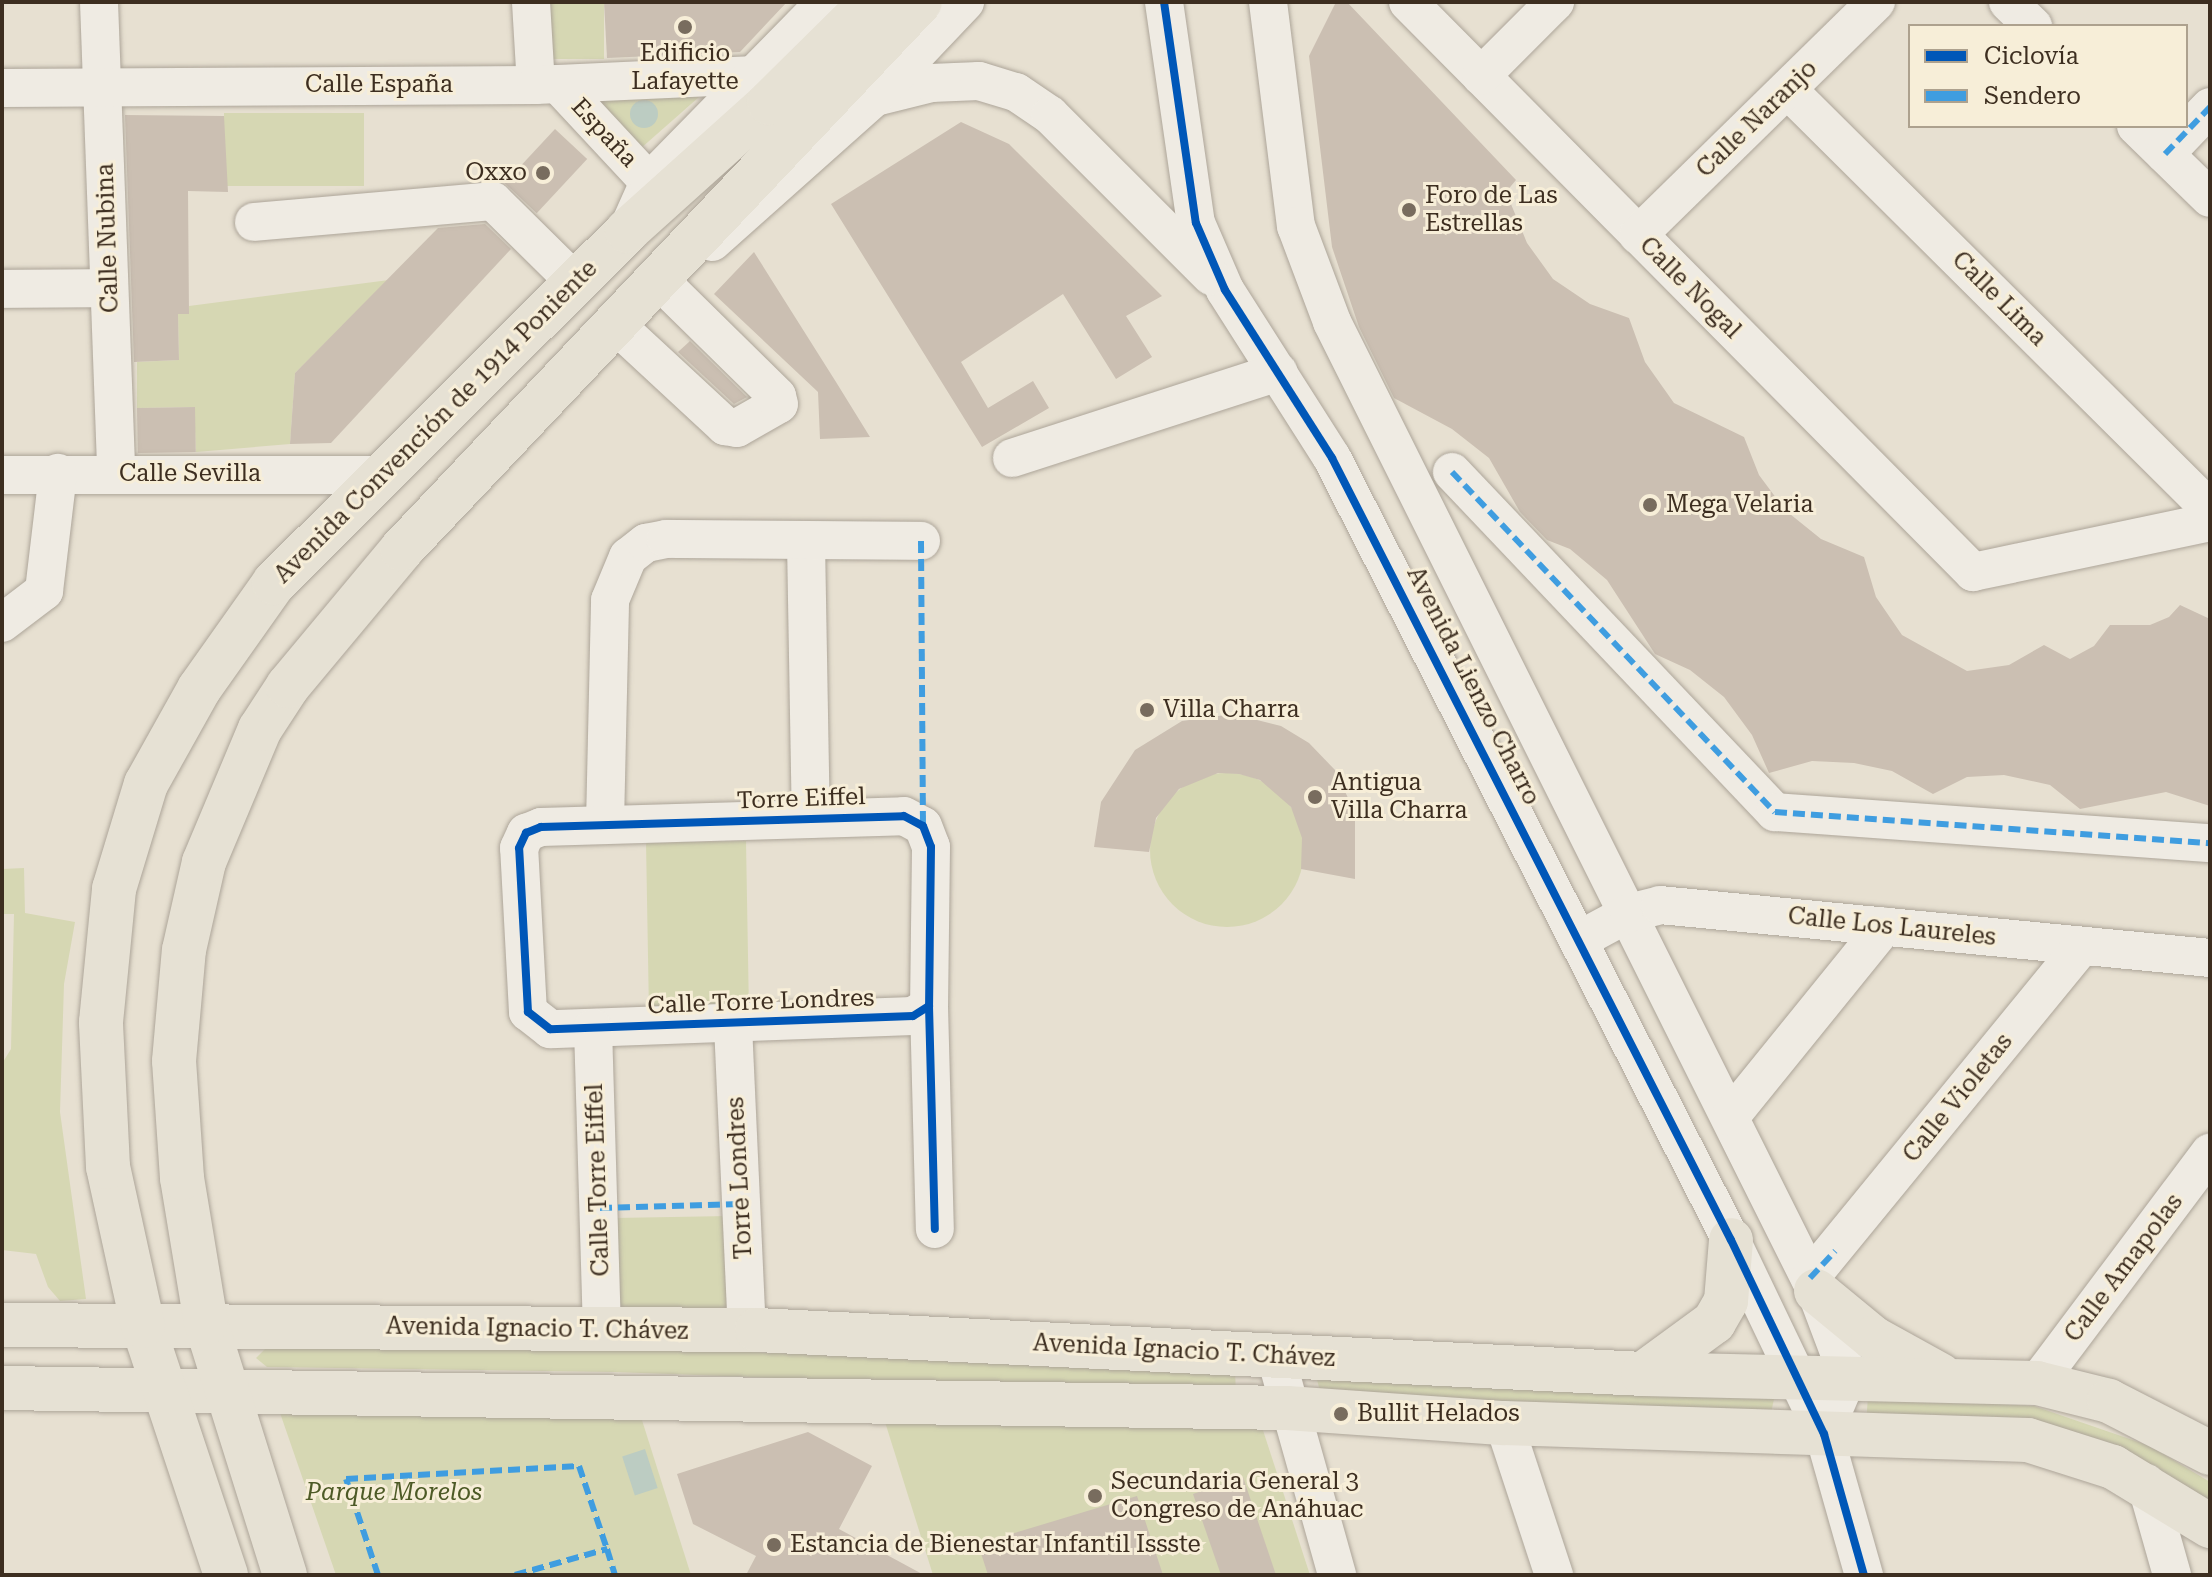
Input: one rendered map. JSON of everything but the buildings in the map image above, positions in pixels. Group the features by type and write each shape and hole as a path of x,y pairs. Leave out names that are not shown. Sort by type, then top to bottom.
{"main road":[{"name":"Avenida Convención de 1914 Poniente","path":"226,1575 143,1326 108,1167 101,1022 114,889 146,784 199,689 274,583 378,475 627,231 774,103 871,2"},
{"name":"Avenida Convención de 1914 Poniente","path":"285,1575 225,1393 206,1323 182,1178 174,1061 184,950 204,862 260,729 288,686 402,549 670,269 774,103 920,2"},
{"path":"1643,1374 1714,1322 1726,1301 1731,1240"},
{"path":"1821,1273 1873,1338 1950,1379"},
{"name":"Avenida Ignacio T. Chávez","path":"2,1325 206,1323 602,1331 747,1330 1643,1374 1848,1376 2037,1383 2109,1401 2210,1453"},
{"path":"2,1388 1287,1408 1504,1423 2028,1440 2113,1467 2146,1483 2210,1526"}],"street":[{"name":"Calle Nubina","path":"99,2 116,474"},
{"path":"531,2 547,84"},
{"name":"Avenida Convención de 1914 Poniente","path":"627,231 649,182 774,103 825,2"},
{"name":"Avenida Convención de 1914 Poniente","path":"670,269 734,228 875,97 965,2"},
{"name":"Avenida Lienzo Charro","path":"1164,2 1196,223 1225,290 1332,458 1581,939 1799,1376 1824,1434 1864,1575"},
{"name":"Avenida Lienzo Charro","path":"1268,2 1296,226 1332,322 1730,1117 1821,1273 1848,1376"},
{"name":"Calle Nogal","path":"1408,2 1973,572 2210,522"},
{"path":"1481,76 1555,2"},
{"name":"Calle Naranjo","path":"1638,235 1876,2"},
{"path":"2008,2 2031,24"},
{"path":"875,97 931,83 979,81 1016,92 1050,115 1225,290"},
{"name":"Calle España","path":"2,88 547,84 774,103"},
{"name":"España","path":"547,84 649,182"},
{"name":"Calle Lima","path":"1788,90 2210,509"},
{"path":"2165,154 2210,107"},
{"path":"2138,128 2210,198"},
{"path":"254,222 493,201 575,282"},
{"path":"616,325 725,426 737,428 779,404 777,396 670,269"},
{"path":"2,289 109,288"},
{"path":"1012,458 1278,372"},
{"path":"1452,472 1775,812 2210,843"},
{"path":"2,623 44,591 58,473"},
{"name":"Calle Sevilla","path":"2,475 378,475"},
{"path":"605,824 610,600 628,557 646,543 666,539 921,541"},
{"path":"806,542 811,819"},
{"name":"Torre Eiffel","path":"593,1028 550,1029 528,1012 519,848 526,833 541,827 605,824 904,816 923,826 931,847 929,1006 935,1229"},
{"name":"Calle Los Laureles","path":"1581,939 1629,913 1660,905 2210,958"},
{"path":"1730,1117 1884,927"},
{"name":"Calle Violetas","path":"1821,1273 2082,946"},
{"name":"Calle Torre Londres","path":"593,1028 913,1016 929,1006"},
{"name":"Torre Londres","path":"733,1025 747,1330"},
{"name":"Calle Torre Eiffel","path":"593,1028 602,1331"},
{"name":"Calle Amapolas","path":"2037,1383 2210,1153"},
{"path":"1275,1354 1287,1408 1337,1575"},
{"path":"1824,1434 1848,1376"},
{"path":"1504,1423 1554,1575"},
{"path":"2146,1483 2172,1575"}],"green space":[{"path":"549,2 604,2 604,59 549,59"},
{"path":"707,90 640,149 593,93"},
{"path":"224,113 364,113 364,186 224,186"},
{"path":"389,280 295,373 290,444 196,452 194,407 137,408 137,362 179,360 178,314 189,313 189,306"},
{"path":"1227,773 1256,779 1281,796 1298,821 1304,850 1298,879 1281,904 1256,921 1227,927 1198,921 1173,904 1156,879 1150,850 1156,821 1173,796 1198,779"},
{"path":"746,841 749,1005 649,1007 646,843"},
{"path":"24,868 25,913 75,922 64,984 60,1112 86,1299 60,1301 48,1287 36,1254 2,1250 3,1062 11,1049 14,914 2,914 2,869"},
{"path":"729,1216 731,1311 617,1313 615,1218"},
{"path":"605,1347 1235,1369 1236,1395 614,1372 267,1367 256,1358 266,1348"},
{"path":"1315,1372 1777,1386 1770,1417 1322,1399"},
{"path":"1868,1396 2034,1406 2150,1446 2210,1482 2210,1514 2139,1472 1866,1425"},
{"name":"Parque Morelos","path":"279,1410 641,1417 691,1575 336,1575"},
{"name":"Secundaria General 3 Congreso de Anáhuac","path":"1259,1418 1310,1575 933,1575 885,1422"}],"shaded area":[{"path":"644,100 654,104 658,114 654,124 644,128 634,124 630,114 634,104"},
{"path":"645,1449 658,1488 635,1495 622,1456"}],"marked path":[{"path":"2165,154 2210,107"},
{"path":"1452,472 1775,812 2210,843"},
{"path":"921,541 923,826"},
{"path":"600,1208 742,1204"},
{"path":"1810,1278 1835,1251"},
{"path":"378,1575 346,1479 579,1466 607,1549"},
{"path":"515,1575 607,1549 615,1575"}],"cycle path":[{"path":"1164,2 1196,223 1225,290 1332,458 1731,1240 1824,1434 1864,1575"},
{"path":"929,1006 913,1016 550,1029 528,1012 519,848 526,833 541,827 904,816 923,826 931,847 929,1006 935,1229"}],"place":[{"name":"Edificio Lafayette","path":"685,27"},
{"name":"Oxxo","path":"543,173"},
{"name":"Foro de Las Estrellas","path":"1409,210"},
{"name":"Mega Velaria","path":"1650,505"},
{"name":"Villa Charra","path":"1147,710"},
{"name":"Antigua Villa Charra","path":"1315,797"},
{"name":"Bullit Helados","path":"1341,1414"},
{"name":"Secundaria General 3 Congreso de Anáhuac","path":"1095,1496"},
{"name":"Estancia de Bienestar Infantil Issste","path":"774,1545"}]}
